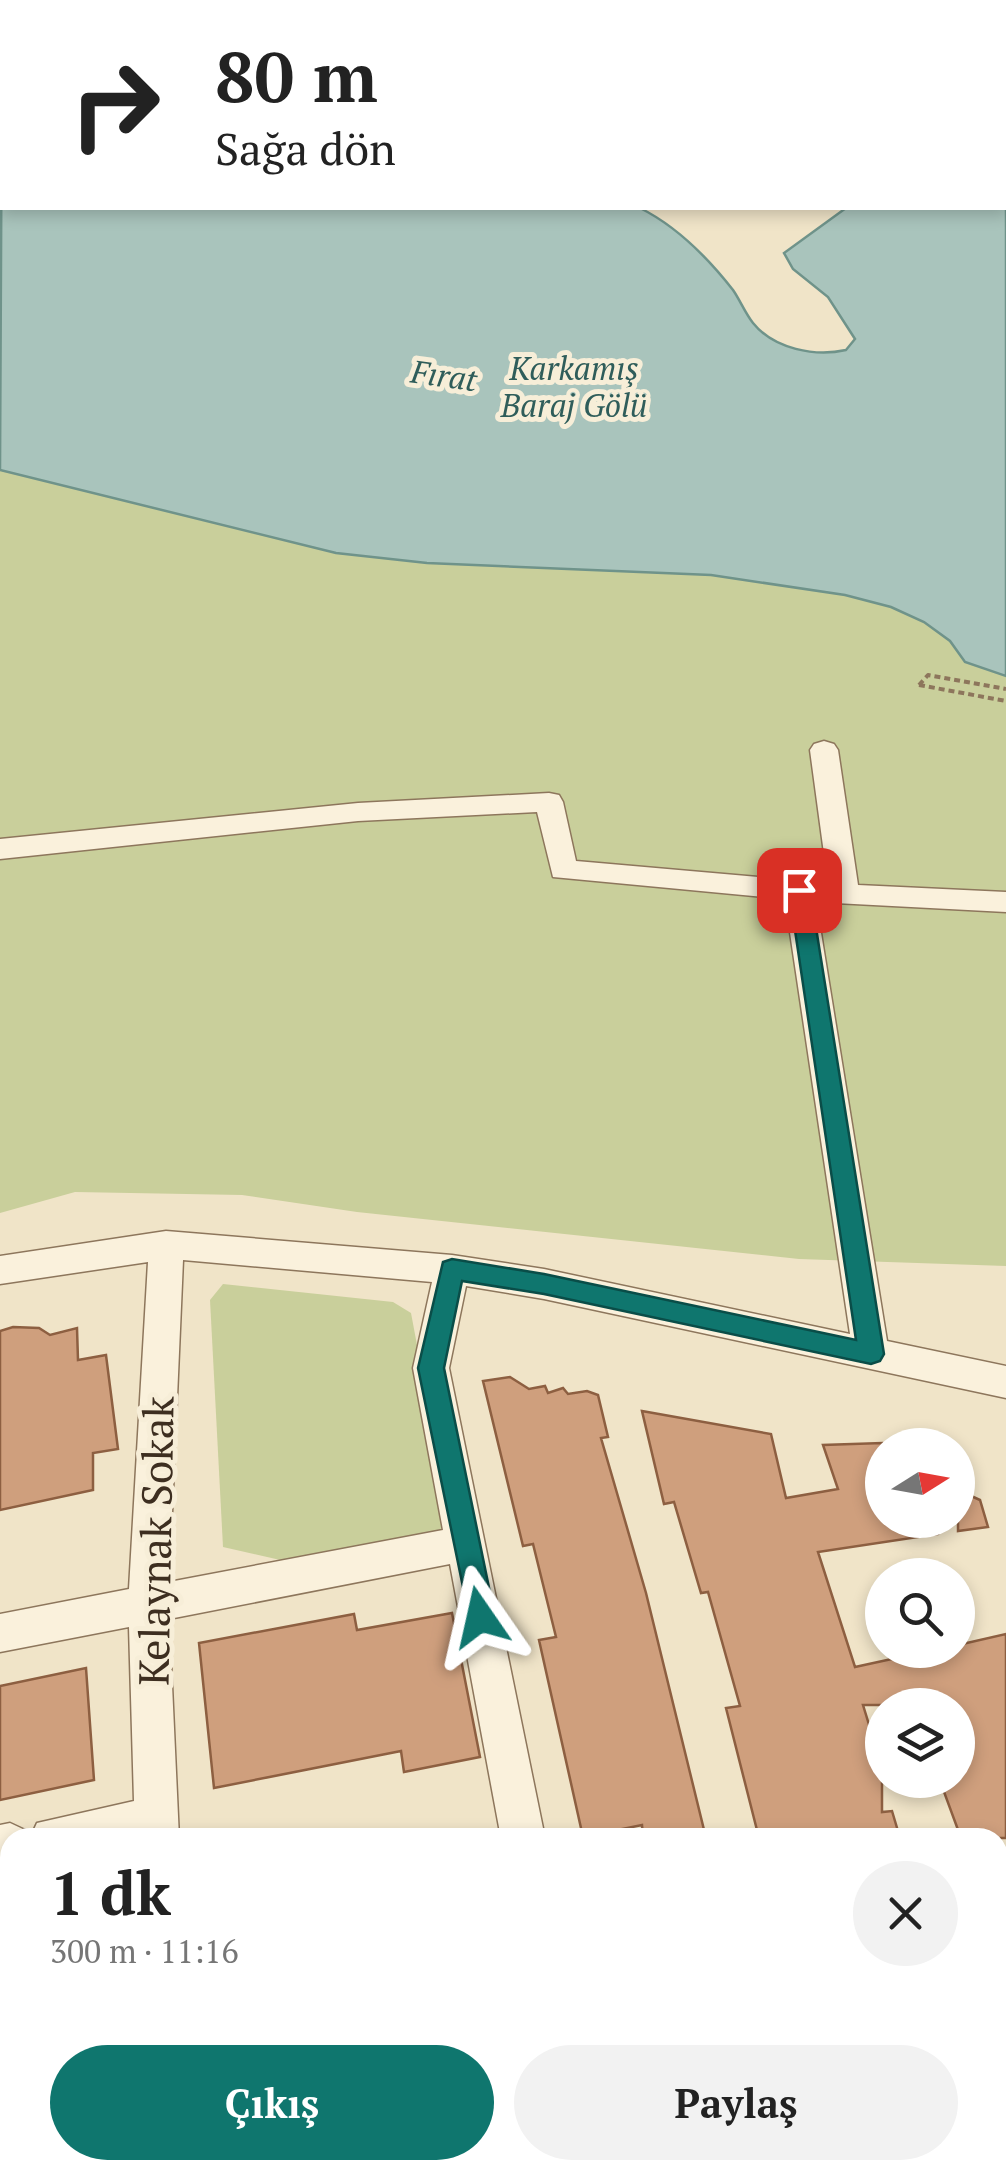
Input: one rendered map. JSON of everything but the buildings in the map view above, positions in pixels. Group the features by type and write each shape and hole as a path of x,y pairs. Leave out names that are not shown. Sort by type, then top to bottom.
{"street":[{"path":"824,750 844,894"},
{"path":"0,849 358,812 549,802 563,870 877,897 1006,902"},
{"path":"877,897 880,881 1006,880"},
{"path":"799,890 871,1354"},
{"path":"0,1270 166,1246 452,1269 544,1284 1006,1382"},
{"name":"Kelaynak Sokak","path":"157,1828 148,1606 166,1246"},
{"path":"452,1269 431,1368 521,1828"},
{"path":"0,1633 466,1543"}],"path":[{"path":"1006,689 928,675 919,685 1006,701"}],"green space":[{"path":"0,453 1006,610 1006,1266 799,1259 357,1212 242,1195 75,1192 0,1213"},
{"path":"223,1284 393,1302 411,1313 433,1430 442,1532 289,1562 223,1547 210,1300"}],"water":[{"name":"Karkamış Baraj Gölü","path":"1,210 643,210 679,233 702,255 762,332 783,345 821,352 846,350 855,339 828,297 793,269 784,253 843,210 1006,210 1006,676 965,662 950,641 924,622 891,607 845,595 711,575 427,563 336,553 0,470"}],"route":[{"path":"480,1617 431,1368 452,1269 544,1284 871,1354 799,890"}],"water label":[{"name":"Fırat","path":"444,376"}]}
